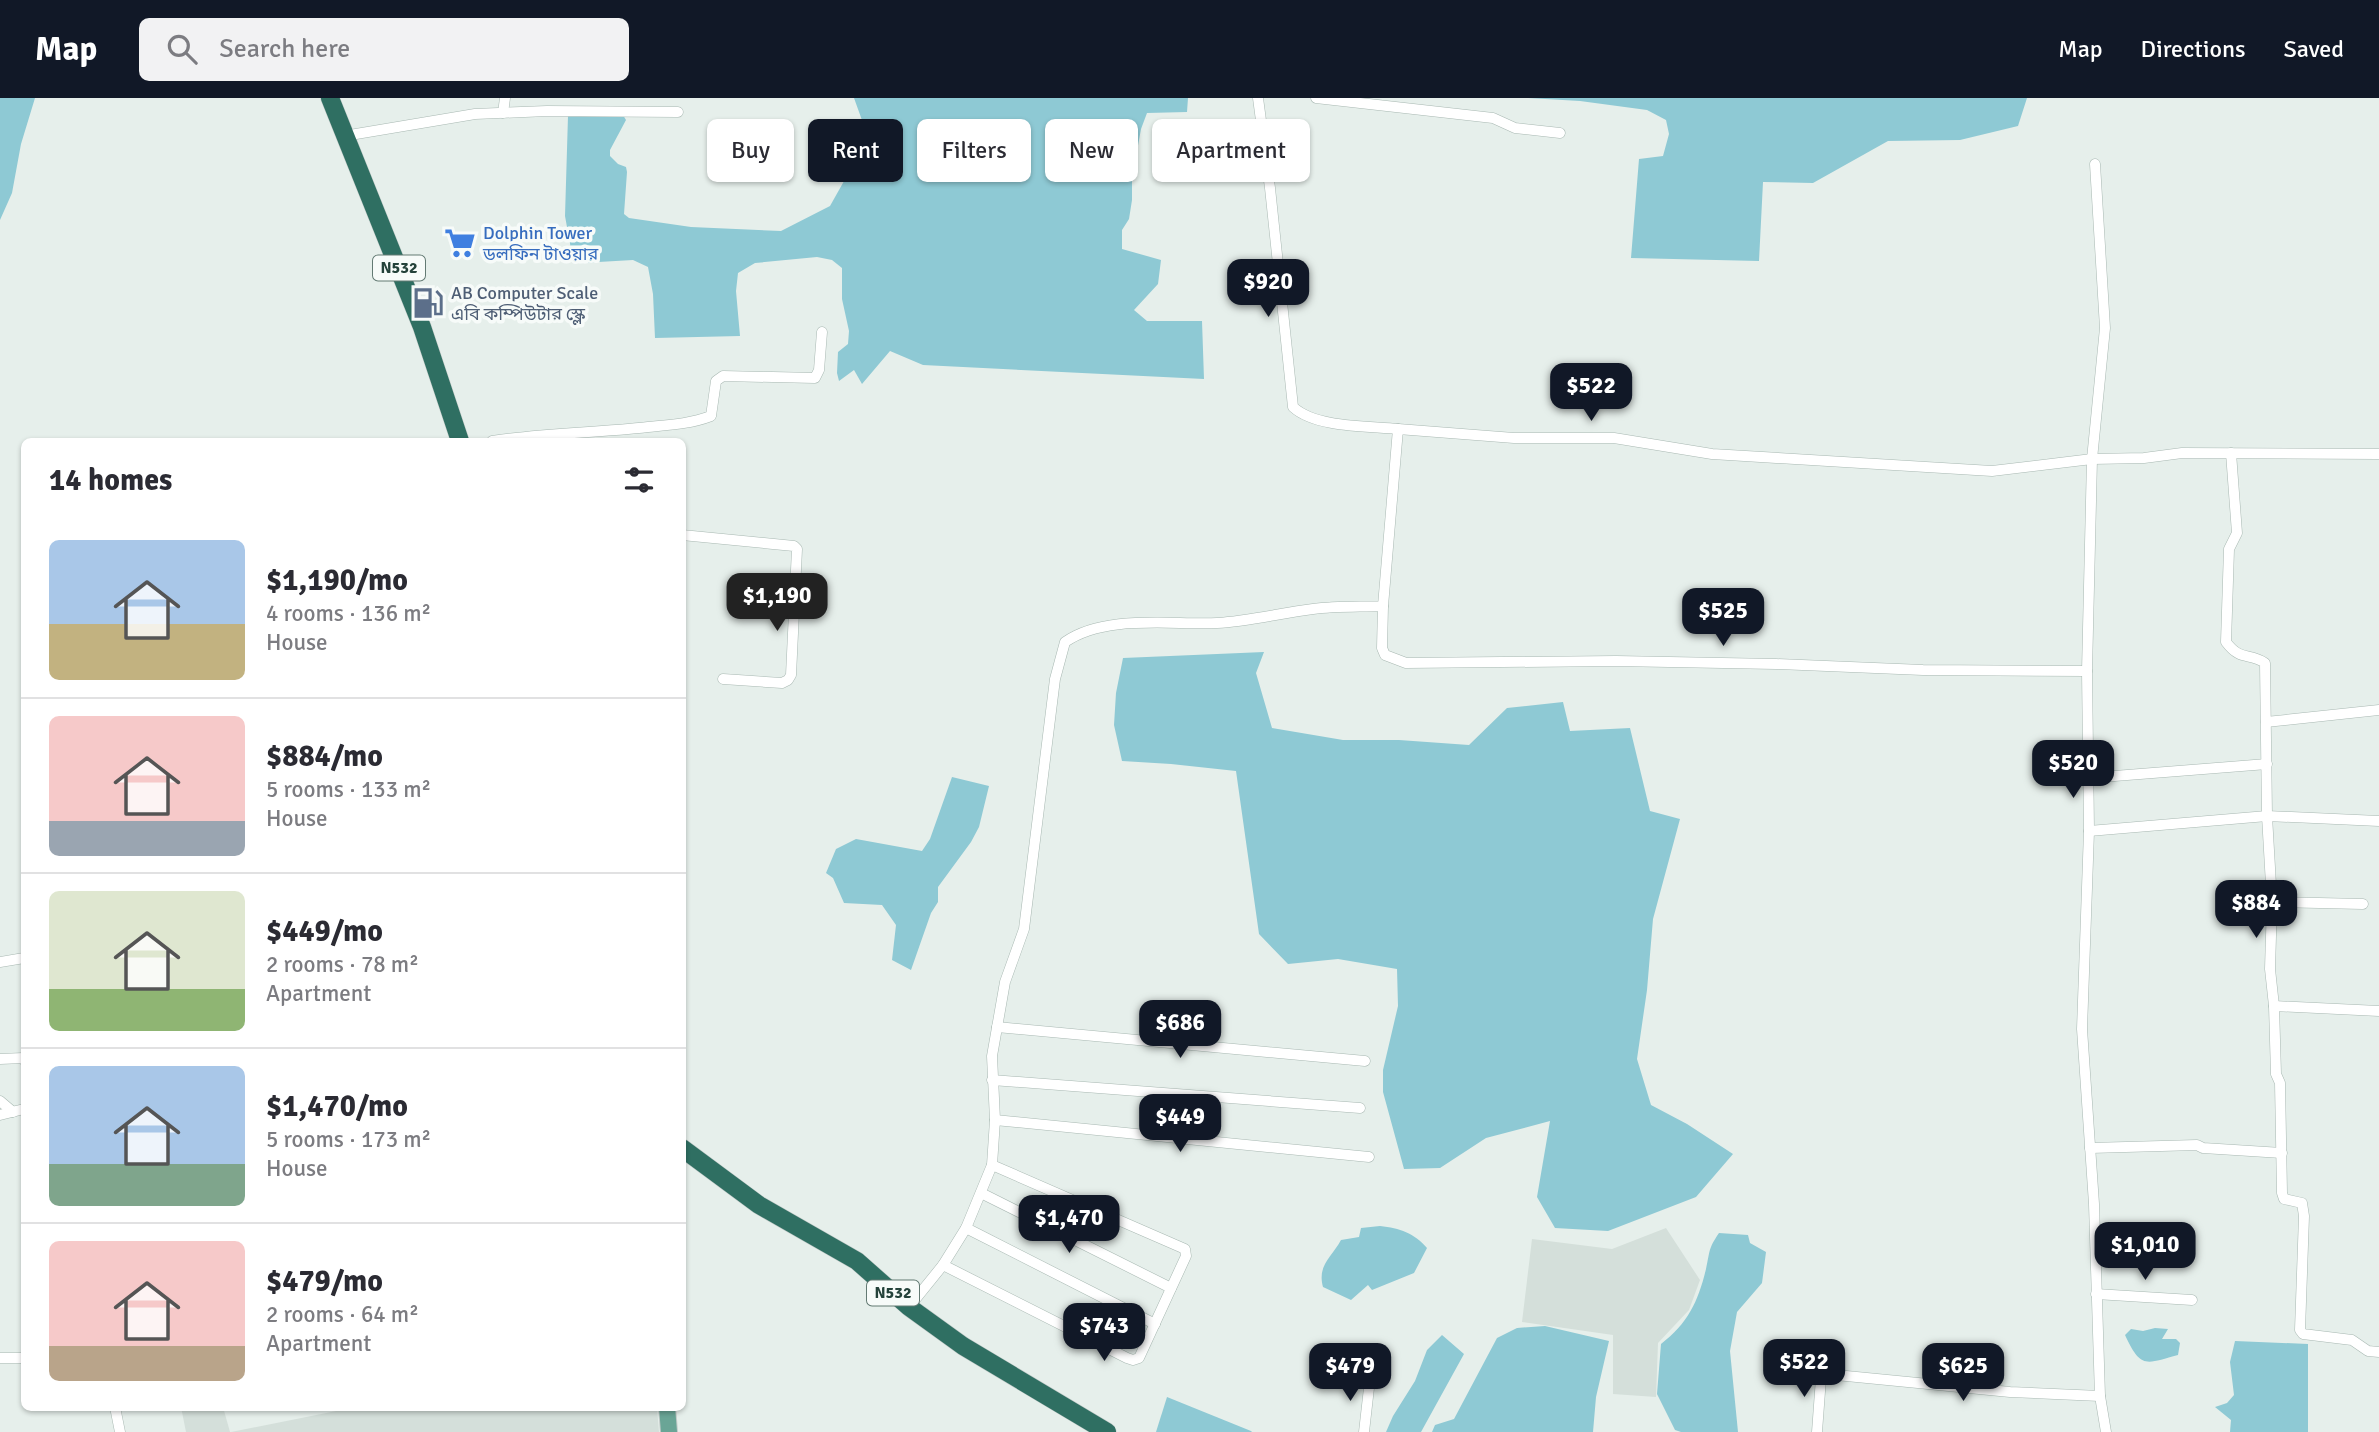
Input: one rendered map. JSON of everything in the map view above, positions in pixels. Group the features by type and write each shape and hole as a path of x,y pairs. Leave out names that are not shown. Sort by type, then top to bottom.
{"highway":[{"name":"N532","path":"330,98 422,327 459,438"},
{"name":"N532","path":"686,1151 759,1205 857,1261 909,1307 962,1346 1107,1432"}],"main road":[{"path":"667,1411 669,1432"}],"street":[{"path":"503,113 505,98"},
{"path":"1258,98 1293,407 1302,415 1315,420 1514,438 1614,438 1712,454 1992,471 2092,459 2144,458 2182,453 2379,454"},
{"path":"1316,98 1407,103 1493,118 1515,128 1560,133"},
{"path":"344,136 445,118 503,113 678,112"},
{"path":"2095,164 2105,328 2092,459 2087,671 2089,831 2082,1029 2100,1395 2106,1432"},
{"path":"511,438 697,422 711,416 716,381 723,376 815,378 820,370 822,332"},
{"path":"1398,429 1382,648 1385,654 1406,663 1616,661 1923,670 2087,671"},
{"path":"2231,453 2237,533 2229,549 2226,642 2238,655 2258,658 2265,663 2267,816 2272,902 2270,968 2276,1074 2280,1083 2282,1193 2284,1199 2302,1203 2304,1216 2300,1331 2303,1334 2352,1340 2368,1351 2379,1352"},
{"path":"686,535 734,538 793,546 797,549 788,680 782,683 723,679"},
{"path":"909,1307 943,1265 966,1228 992,1165 995,1121 992,1056 1005,982 1024,929 1055,679 1065,642 1073,636 1140,621 1217,623 1314,609 1383,606"},
{"path":"2266,722 2379,710"},
{"path":"2089,778 2267,764"},
{"path":"2089,831 2267,816 2379,821"},
{"path":"2272,902 2363,904"},
{"path":"0,962 21,958"},
{"path":"2274,1006 2379,1012"},
{"path":"997,1027 1365,1061"},
{"path":"0,1059 21,1058"},
{"path":"992,1080 1360,1108"},
{"path":"0,1101 13,1112"},
{"path":"0,1115 21,1110"},
{"path":"995,1121 1369,1157"},
{"path":"2090,1149 2197,1145 2203,1148 2281,1153"},
{"path":"943,1265 1133,1360 1139,1358 1186,1256 1185,1249 992,1165"},
{"path":"981,1194 1171,1288"},
{"path":"966,1228 1155,1324"},
{"path":"2096,1294 2192,1300"},
{"path":"0,1358 21,1358"},
{"path":"1364,1432 1371,1370"},
{"path":"1817,1432 1821,1378 1826,1374 2010,1392 2100,1395"},
{"path":"116,1411 120,1432"}],"shaded area":[{"path":"1666,1228 1700,1280 1689,1310 1658,1343 1656,1397 1613,1394 1613,1335 1522,1322 1532,1239 1612,1249"},
{"path":"182,1411 224,1411 230,1432 186,1432"},
{"path":"336,1411 657,1411 659,1432 231,1432"}],"water":[{"path":"0,98 35,98 21,144 12,193 0,220"},
{"path":"854,98 1188,98 1187,112 1147,113 1138,146 1138,119 1045,119 1045,182 1132,182 1129,219 1122,230 1122,249 1161,260 1158,284 1134,310 1147,321 1202,321 1204,379 923,365 890,351 862,384 854,370 839,381 838,352 848,344 849,331 842,299 842,268 832,260 817,257 755,263 738,273 736,291 740,336 655,338 653,294 648,267 633,260 581,263 571,249 565,216 568,116 623,115 626,120 610,150 610,156 626,167 624,214 629,218 691,227 781,231 830,206 844,182 903,182 903,119 862,119"},
{"path":"1528,98 2027,98 2018,126 1960,140 1888,141 1813,183 1763,182 1759,261 1631,258 1639,159 1663,156 1669,134 1666,120 1647,110 1580,101"},
{"path":"1305,272 1306,300 1283,304 1280,276"},
{"path":"1264,652 1256,673 1272,728 1343,740 1399,740 1469,745 1507,708 1563,702 1570,731 1630,728 1650,811 1680,819 1653,919 1647,990 1637,1059 1651,1105 1687,1124 1733,1154 1696,1197 1608,1231 1555,1228 1537,1197 1550,1121 1486,1138 1440,1168 1404,1169 1383,1092 1383,1070 1398,1006 1397,969 1338,959 1288,964 1259,934 1236,771 1122,761 1114,725 1116,693 1123,658"},
{"path":"952,777 989,786 979,827 938,887 938,902 931,913 911,970 892,960 896,925 882,905 844,903 833,878 826,873 836,849 856,839 922,851 930,839"},
{"path":"1380,1226 1406,1232 1427,1248 1414,1273 1372,1290 1368,1285 1351,1300 1323,1287 1324,1267 1341,1240 1359,1237 1361,1228"},
{"path":"1719,1233 1748,1235 1750,1243 1766,1252 1762,1283 1737,1312 1730,1351 1738,1432 1681,1432 1675,1430 1657,1394 1661,1344 1691,1311 1703,1281 1711,1247"},
{"path":"1545,1326 1609,1341 1596,1397 1593,1432 1432,1432 1435,1425 1454,1419 1497,1338 1517,1328"},
{"path":"2131,1329 2143,1331 2168,1329 2162,1339 2176,1339 2180,1343 2178,1355 2151,1362 2140,1359 2135,1354 2125,1335"},
{"path":"1442,1335 1464,1354 1421,1432 1386,1432 1415,1381 1427,1350"},
{"path":"2235,1341 2308,1344 2308,1432 2230,1432 2231,1420 2215,1407 2227,1403 2234,1395 2230,1362"},
{"path":"1167,1397 1251,1431 1252,1432 1156,1432"}],"place":[{"name":"Dolphin Tower ডলফিন টাওয়ার","path":"460,243"},
{"name":"AB Computer Scale এবি কম্পিউটার স্কেল","path":"428,303"}]}
